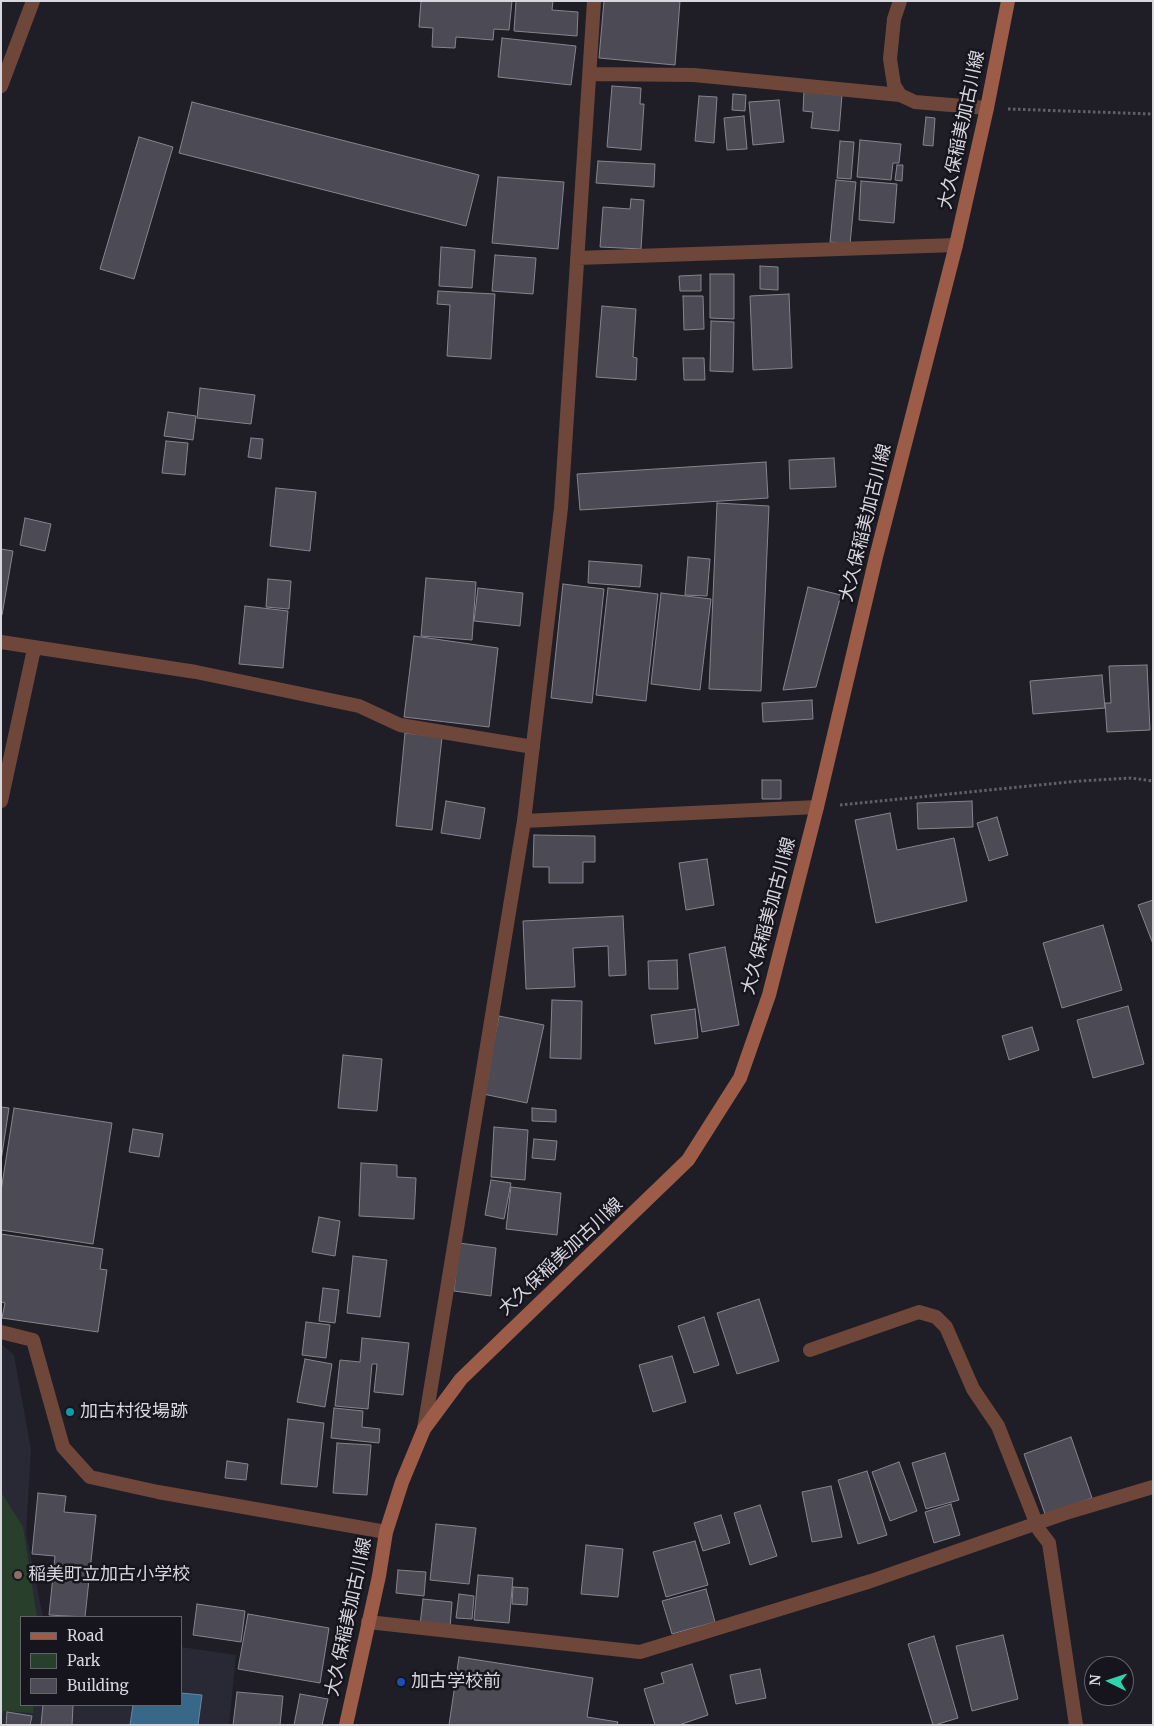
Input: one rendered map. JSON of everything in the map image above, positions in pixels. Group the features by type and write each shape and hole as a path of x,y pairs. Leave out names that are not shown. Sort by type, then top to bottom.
{"main road":[{"name":"大久保稲美加古川線","path":"346,1725 386,1532 402,1482 424,1429 460,1379 688,1160 740,1078 769,995 817,807 876,556 956,245 987,108 1008,1"}],"street":[{"path":"1,86 34,1"},
{"path":"424,1429 524,821 533,746 561,508 594,1"},
{"path":"900,1 894,19 890,59 894,85 900,95"},
{"path":"590,74 694,75 900,95 915,102 987,108"},
{"path":"577,258 956,245"},
{"path":"1,642 34,649 206,674 359,706 400,725 533,746"},
{"path":"1,801 34,649"},
{"path":"524,821 817,807"},
{"path":"810,1350 919,1312 936,1317 946,1327 973,1389 998,1426 1036,1523 1048,1543 1076,1725"},
{"path":"1,1332 33,1340 64,1447 90,1477 158,1492 386,1532"},
{"path":"368,1622 640,1652 871,1581 1036,1523 1153,1487"}],"path":[{"path":"987,108 1153,114"},
{"path":"817,807 1080,781 1131,778 1153,781"}],"shaded area":[{"name":"稲美町立加古小学校","path":"1,1344 14,1355 31,1450 26,1533 43,1616 20,1616 20,1706 182,1706 182,1647 236,1655 229,1725 1,1725"}],"green space":[{"path":"1,1492 23,1527 37,1616 20,1616 20,1706 34,1706 33,1713 3,1711 1,1721"}],"water":[{"path":"182,1693 202,1695 198,1725 130,1725 133,1706 182,1706"}],"building":[{"path":"421,1 512,1 509,30 494,29 493,40 456,37 455,48 432,47 433,28 419,27"},
{"path":"516,1 553,1 552,10 578,12 577,36 514,31"},
{"path":"604,1 680,1 675,65 599,58"},
{"path":"502,38 576,46 571,85 498,77"},
{"path":"612,86 641,88 640,104 644,104 641,150 607,147"},
{"path":"804,91 842,95 839,131 811,128 813,112 803,111"},
{"path":"733,94 746,95 745,111 732,110"},
{"path":"699,96 717,97 714,143 695,141"},
{"path":"779,100 784,142 753,145 749,102"},
{"path":"192,102 479,175 466,226 179,153"},
{"path":"744,116 747,149 727,150 724,118"},
{"path":"926,117 935,118 933,146 923,145"},
{"path":"139,137 173,147 134,279 100,269"},
{"path":"860,140 901,144 899,163 893,163 891,180 857,177"},
{"path":"840,141 854,142 851,179 837,178"},
{"path":"598,161 655,164 654,187 596,183"},
{"path":"897,165 903,165 902,181 895,180"},
{"path":"498,177 564,182 558,249 492,243"},
{"path":"836,180 856,182 850,244 830,242"},
{"path":"861,181 897,184 894,223 859,220"},
{"path":"631,199 644,200 641,249 600,247 603,207 630,209"},
{"path":"441,247 475,250 472,288 439,286"},
{"path":"495,255 536,258 533,294 492,291"},
{"path":"760,266 778,267 778,290 760,289"},
{"path":"710,274 734,274 734,319 710,318"},
{"path":"701,275 701,291 680,291 679,276"},
{"path":"438,291 495,294 491,359 447,356 450,305 437,304"},
{"path":"789,294 792,368 753,370 750,296"},
{"path":"683,296 703,296 704,329 684,330"},
{"path":"602,306 636,309 633,357 637,358 636,380 596,377"},
{"path":"711,321 734,322 733,372 710,371"},
{"path":"683,358 704,358 705,380 684,380"},
{"path":"200,388 255,395 251,424 197,418"},
{"path":"168,412 196,416 193,440 164,436"},
{"path":"251,438 263,439 261,459 248,457"},
{"path":"166,441 188,443 185,475 162,473"},
{"path":"834,458 836,487 790,489 789,460"},
{"path":"766,462 768,498 580,510 577,474"},
{"path":"276,488 316,492 310,551 270,546"},
{"path":"717,503 769,506 761,691 709,689"},
{"path":"25,518 51,524 45,551 20,545"},
{"path":"1,549 13,551 2,615 1,615"},
{"path":"688,557 710,559 707,596 685,595"},
{"path":"589,561 642,565 640,587 588,583"},
{"path":"426,578 476,582 472,640 421,636"},
{"path":"268,579 291,581 289,609 266,607"},
{"path":"563,584 604,589 592,703 551,698"},
{"path":"808,587 841,595 816,687 783,690"},
{"path":"478,588 523,593 520,626 474,621"},
{"path":"608,588 658,594 646,701 596,695"},
{"path":"661,593 711,599 700,690 651,684"},
{"path":"245,606 288,611 283,668 239,664"},
{"path":"414,636 498,648 489,727 404,717"},
{"path":"1147,665 1150,730 1107,732 1105,703 1111,703 1109,666"},
{"path":"1102,675 1105,708 1033,714 1030,681"},
{"path":"812,700 813,719 763,722 762,703"},
{"path":"405,733 442,737 432,830 396,826"},
{"path":"762,780 781,780 781,799 762,799"},
{"path":"446,801 485,808 480,839 441,833"},
{"path":"972,801 973,827 918,829 917,803"},
{"path":"890,813 897,850 954,838 967,901 876,923 855,820"},
{"path":"997,817 1008,855 989,861 977,823"},
{"path":"534,835 595,836 595,862 583,862 583,883 549,883 549,867 533,867"},
{"path":"707,859 714,905 686,910 679,863"},
{"path":"1153,900 1153,944 1138,905"},
{"path":"623,916 626,975 609,976 608,946 573,948 575,987 526,989 523,921"},
{"path":"1103,925 1122,990 1062,1008 1043,943"},
{"path":"725,947 739,1025 702,1032 689,954"},
{"path":"677,960 678,989 649,989 648,961"},
{"path":"552,1000 582,1001 581,1059 550,1058"},
{"path":"1128,1006 1144,1064 1093,1078 1077,1020"},
{"path":"695,1009 698,1038 655,1044 651,1015"},
{"path":"499,1016 544,1025 527,1103 483,1094"},
{"path":"1032,1027 1039,1050 1009,1060 1002,1036"},
{"path":"343,1055 382,1059 377,1111 338,1108"},
{"path":"1,1107 9,1108 1,1161"},
{"path":"14,1108 112,1123 93,1244 1,1230 1,1191"},
{"path":"532,1108 556,1110 556,1122 532,1121"},
{"path":"494,1127 528,1130 525,1180 491,1177"},
{"path":"133,1129 163,1134 159,1157 129,1152"},
{"path":"534,1139 557,1141 555,1160 532,1158"},
{"path":"361,1163 397,1165 397,1177 416,1178 414,1219 359,1216"},
{"path":"491,1180 511,1183 504,1219 485,1215"},
{"path":"511,1187 561,1193 557,1235 506,1229"},
{"path":"319,1217 340,1221 335,1256 312,1252"},
{"path":"1,1234 103,1249 100,1269 107,1270 98,1332 2,1318 5,1303 1,1302"},
{"path":"459,1243 496,1248 491,1296 454,1291"},
{"path":"353,1256 387,1260 380,1317 347,1313"},
{"path":"323,1288 339,1290 335,1323 319,1321"},
{"path":"759,1299 779,1361 737,1374 717,1313"},
{"path":"704,1317 719,1365 694,1373 678,1326"},
{"path":"306,1322 330,1325 326,1358 302,1355"},
{"path":"362,1338 409,1343 403,1395 374,1392 377,1364 372,1364 368,1409 335,1406 340,1360 360,1362"},
{"path":"672,1356 686,1402 653,1412 639,1365"},
{"path":"305,1359 332,1364 325,1407 297,1402"},
{"path":"334,1408 363,1411 362,1427 380,1429 379,1443 331,1438"},
{"path":"288,1419 324,1423 317,1487 281,1484"},
{"path":"1071,1437 1092,1498 1045,1514 1024,1454"},
{"path":"337,1443 371,1445 367,1495 333,1493"},
{"path":"945,1453 959,1500 926,1509 912,1463"},
{"path":"227,1461 248,1464 246,1480 225,1478"},
{"path":"899,1462 917,1511 890,1521 872,1472"},
{"path":"867,1471 887,1535 858,1544 838,1480"},
{"path":"831,1486 842,1537 812,1542 802,1492"},
{"path":"38,1493 66,1496 64,1512 96,1515 85,1616 49,1615 55,1556 32,1554"},
{"path":"951,1504 960,1535 934,1543 925,1512"},
{"path":"760,1505 777,1556 750,1565 734,1513"},
{"path":"721,1515 730,1543 703,1551 694,1523"},
{"path":"436,1524 476,1528 469,1584 430,1580"},
{"path":"695,1541 708,1585 666,1597 653,1552"},
{"path":"586,1545 623,1549 618,1597 581,1594"},
{"path":"398,1570 426,1572 424,1596 396,1593"},
{"path":"478,1575 513,1578 509,1623 474,1620"},
{"path":"513,1587 528,1588 527,1605 512,1604"},
{"path":"706,1589 715,1622 672,1634 662,1601"},
{"path":"459,1594 474,1596 472,1619 456,1618"},
{"path":"423,1599 452,1602 450,1628 420,1625"},
{"path":"197,1604 245,1611 241,1642 193,1635"},
{"path":"248,1614 329,1628 320,1683 238,1669"},
{"path":"1003,1635 1018,1699 972,1711 956,1646"},
{"path":"934,1636 958,1718 933,1725 908,1644"},
{"path":"459,1657 593,1678 587,1717 618,1722 617,1725 449,1725"},
{"path":"692,1664 708,1715 679,1725 655,1725 644,1689 664,1683 661,1673"},
{"path":"760,1669 766,1698 736,1704 730,1675"},
{"path":"237,1692 283,1696 280,1725 233,1725"},
{"path":"300,1694 328,1699 322,1725 294,1725"},
{"path":"43,1706 73,1706 72,1725 41,1725"},
{"path":"7,1712 32,1716 30,1725 6,1725"}],"place":[{"name":"加古村役場跡","path":"70,1412"},
{"name":"稲美町立加古小学校","path":"18,1575"},
{"name":"加古学校前","path":"401,1682"}]}
